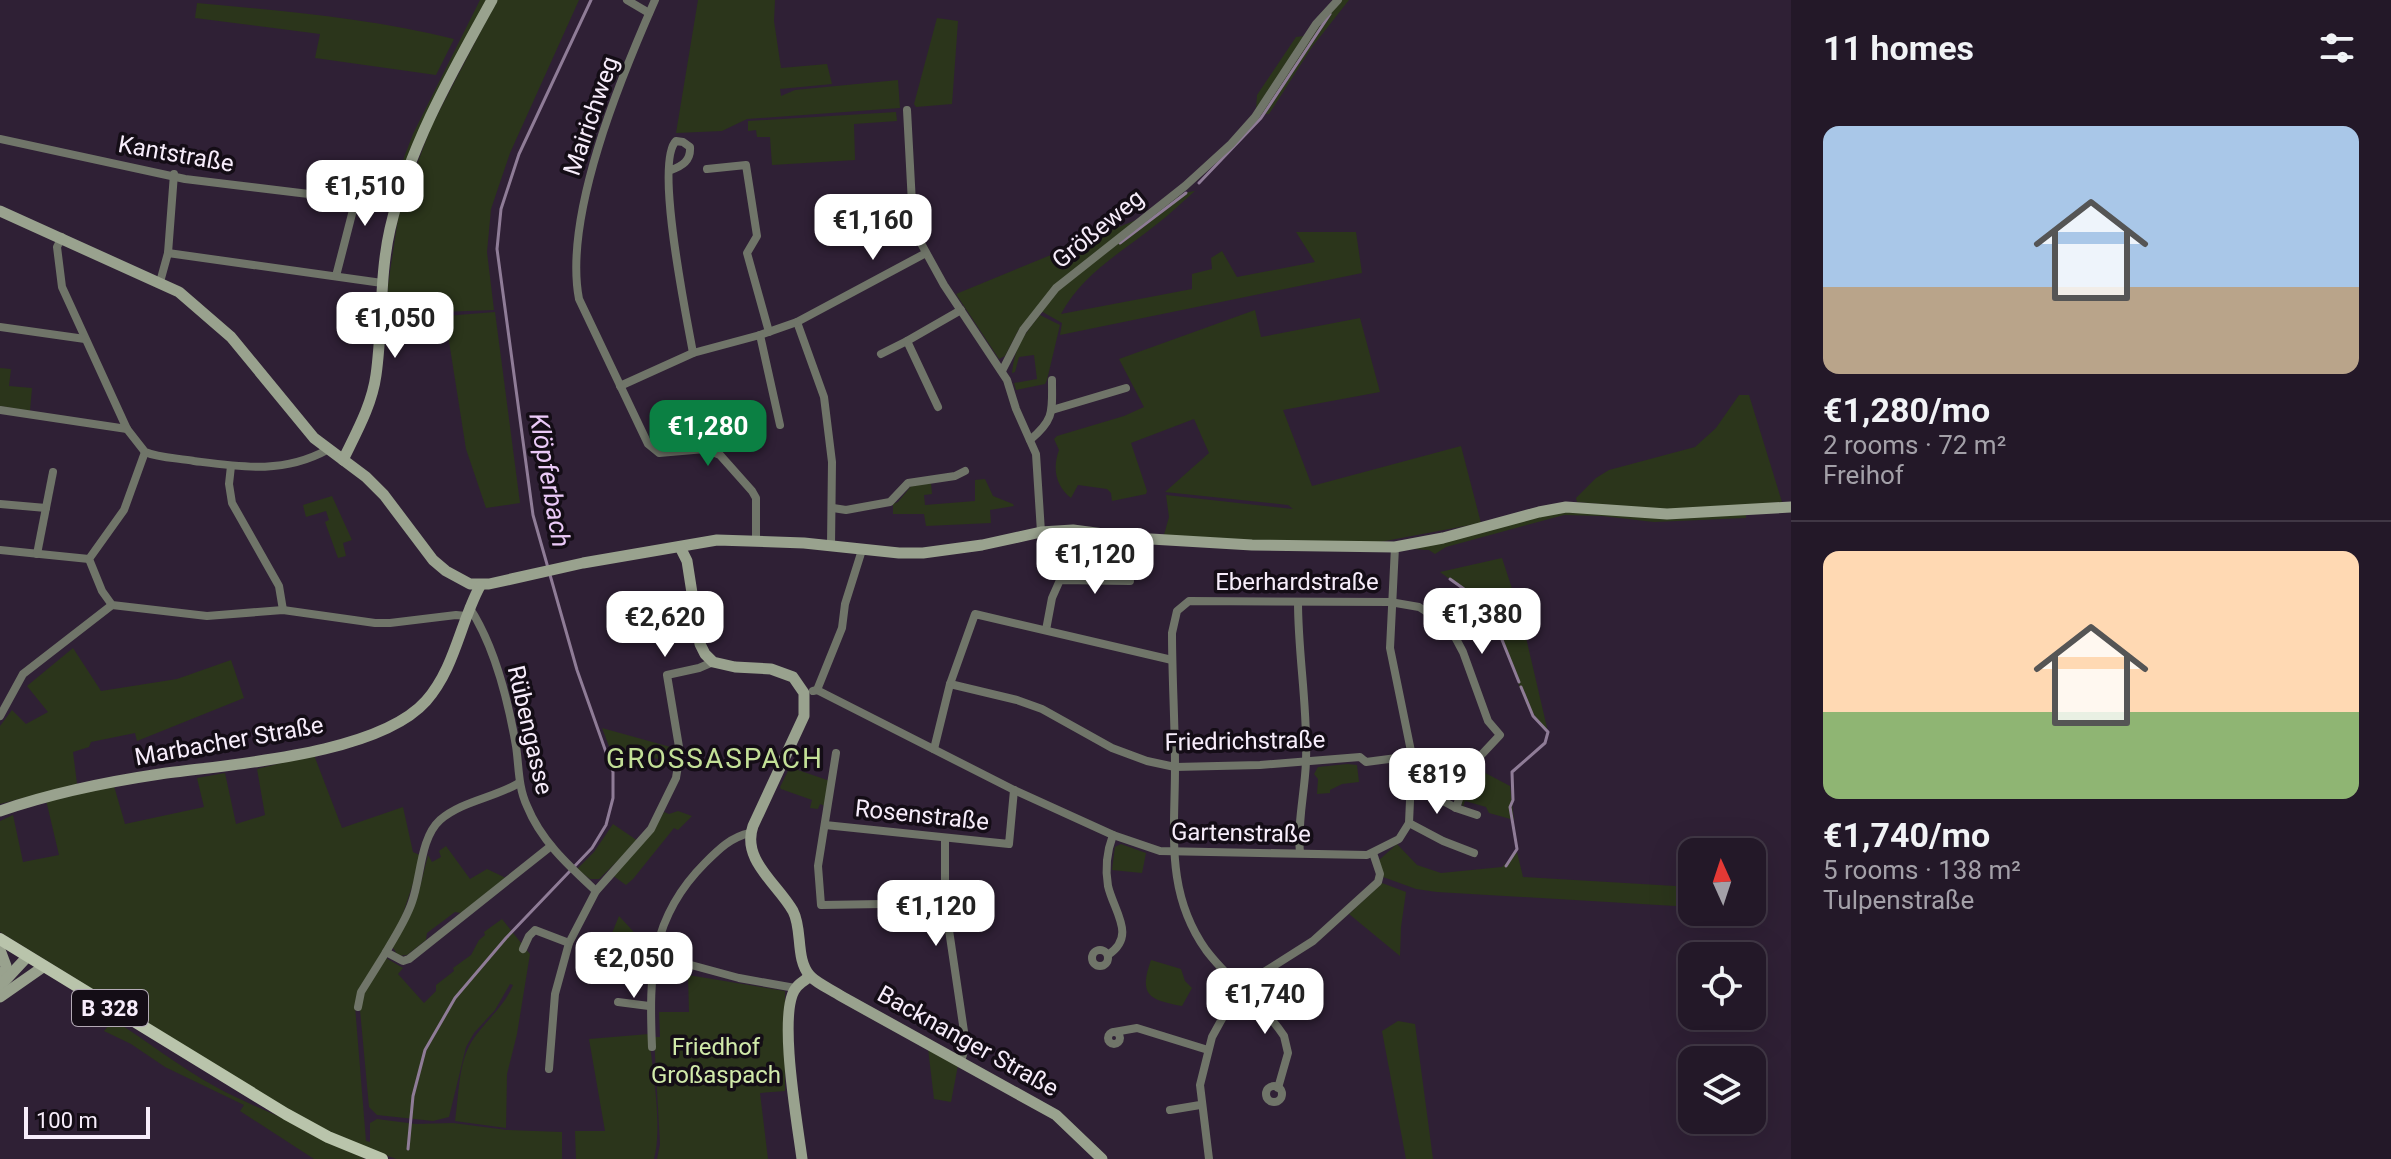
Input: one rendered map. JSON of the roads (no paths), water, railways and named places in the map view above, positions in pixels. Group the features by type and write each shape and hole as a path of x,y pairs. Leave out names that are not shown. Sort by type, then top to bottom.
{"main road":[{"name":"B 328","path":"0,939 307,1126 382,1159"}],"street":[{"path":"343,460 373,390 382,283 391,228 409,171 454,69 492,0"},
{"path":"627,0 649,13"},
{"name":"Mairichweg","path":"655,0 594,158 579,230 576,283 579,299 648,444 659,453 705,449 720,455 756,498 756,540"},
{"name":"Größeweg","path":"1002,371 1023,330 1056,288 1185,186 1255,117 1316,24 1338,0"},
{"path":"907,110 913,222 917,236 1002,371 1030,440 1038,470 1041,532"},
{"name":"Kantstraße","path":"0,139 138,170 174,174 185,179 348,198 354,206 336,276"},
{"path":"707,169 746,165 757,236 747,253 765,334 780,425"},
{"path":"671,170 674,249 693,353"},
{"path":"160,282 168,253 174,174"},
{"path":"0,211 179,292 231,337 314,438 384,495 433,560 459,579 480,586 717,540 831,545 899,553 956,550 1041,532 1073,530 1134,538 1252,545 1395,547 1566,507 1667,514 1791,507"},
{"path":"62,237 57,247 62,287 127,429 145,452 261,468 279,467 327,450"},
{"path":"168,253 382,283"},
{"path":"620,386 693,353 797,322 926,253"},
{"path":"881,354 961,310"},
{"path":"797,322 824,397 832,462 831,545"},
{"path":"0,327 85,339"},
{"path":"907,341 938,407"},
{"path":"1030,440 1047,426 1052,410 1052,380"},
{"path":"1052,410 1126,388"},
{"path":"0,410 127,429"},
{"path":"89,559 124,510 145,452"},
{"path":"231,466 229,484 232,503 279,586 283,610"},
{"path":"833,508 846,510 890,502 908,483 955,476 965,471"},
{"path":"37,554 53,472"},
{"path":"0,504 46,508"},
{"path":"680,547 687,561 700,644 705,654 713,662 771,669 793,677 811,692"},
{"path":"1209,1159 1200,1105 1200,1085 1208,1050 1223,1017 1243,991 1276,963 1326,931 1378,882 1380,874 1373,853 1399,839 1409,823 1412,756 1390,648 1395,547"},
{"path":"0,550 89,559"},
{"path":"802,1159 789,1060 790,1007 795,988 810,976 803,962 797,920 753,855 749,843 750,833 842,628 845,604 862,550"},
{"path":"89,559 102,591 112,605"},
{"path":"1046,630 1052,598 1060,580 1130,581"},
{"name":"Marbacher Straße","path":"0,811 68,790 267,761 327,748 398,722 426,701 446,670 480,586"},
{"name":"Eberhardstraße","path":"1278,1088 1286,1063 1287,1044 1277,1026 1207,950 1189,921 1175,875 1172,853 1175,767 1172,633 1177,611 1189,601 1390,602 1419,607 1448,629 1463,652 1488,721 1499,732 1499,738 1470,767 1456,808"},
{"path":"1298,602 1306,762 1300,809 1300,853"},
{"path":"0,716 23,674 112,605 207,616 283,610 390,623 467,612"},
{"name":"Rübengasse","path":"467,612 483,629 495,666 513,732 519,783 527,807 551,846 596,891"},
{"path":"934,749 950,684 975,614 1172,660"},
{"path":"549,1069 555,994 569,943 596,891 651,829 676,778 680,753 667,675 713,662"},
{"name":"Friedrichstraße","path":"950,684 1042,709 1112,748 1175,767 1360,757 1366,762 1412,756"},
{"name":"Gartenstraße","path":"811,692 1113,835 1172,853 1362,856 1373,853"},
{"path":"0,694 11,696"},
{"path":"836,753 818,866 821,905 945,903"},
{"path":"358,1007 361,992 411,905 427,842 437,822 462,806 501,794 519,783"},
{"path":"1412,784 1456,808 1477,815"},
{"name":"Rosenstraße","path":"825,825 1009,844 1014,790"},
{"path":"1409,823 1474,853"},
{"path":"652,1047 649,1006 654,955 668,910 686,883 731,839 750,833"},
{"path":"1108,955 1120,946 1124,934 1107,881 1113,835"},
{"path":"945,838 945,903 966,1045 961,1061"},
{"path":"386,952 403,961 409,959 551,846"},
{"path":"523,949 529,936 538,930 569,943"},
{"path":"0,950 6,966 5,979 0,986"},
{"path":"654,955 739,978 795,988"},
{"path":"0,986 27,957"},
{"path":"0,997 43,967"},
{"name":"Backnanger Straße","path":"810,976 1056,1115 1102,1159"},
{"path":"618,1002 649,1006"},
{"path":"1114,1032 1137,1028 1208,1050"},
{"path":"1170,1110 1200,1105"}],"waterway":[{"name":"Klöpferbach","path":"408,1149 413,1096 425,1050 455,998 506,938 592,848 606,825 613,798 613,772 577,670 533,515 497,249 501,209 519,154 591,0"},
{"path":"1199,183 1261,118 1330,14"},
{"path":"1120,243 1186,193"},
{"path":"1450,579 1471,594"},
{"path":"1475,599 1494,622"},
{"path":"1496,625 1519,682"},
{"path":"1506,866 1517,849 1510,807 1513,800 1512,772 1545,743 1548,732 1533,716 1521,687"}],"district":[{"name":"GROSSASPACH","path":"715,758"}],"park label":[{"name":"Friedhof Großaspach","path":"716,1061"}]}
